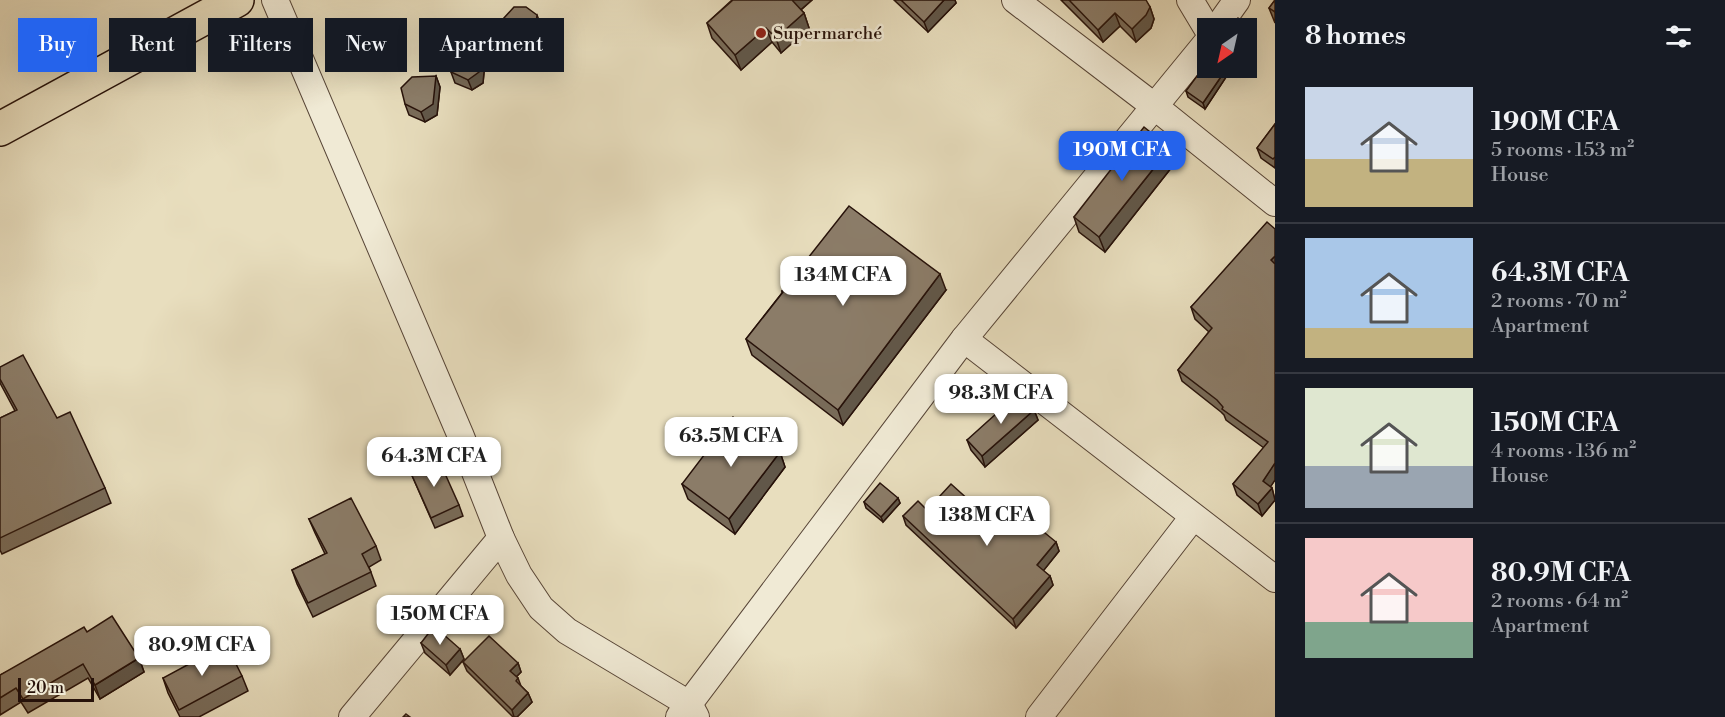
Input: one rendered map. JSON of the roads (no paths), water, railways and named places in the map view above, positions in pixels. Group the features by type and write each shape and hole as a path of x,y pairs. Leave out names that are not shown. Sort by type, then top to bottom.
{"highway":[{"path":"0,129 237,0"}],"street":[{"path":"276,0 460,434 501,538 519,575 541,608 567,631 688,713 964,339 1197,54"},
{"path":"1015,0 1154,106 1275,203"},
{"path":"1190,0 1201,18"},
{"path":"1224,18 1237,0"},
{"path":"964,339 1275,579"},
{"path":"1039,717 1193,517"},
{"path":"352,717 501,538"}],"place":[{"name":"Supermarché","path":"761,33"}]}
